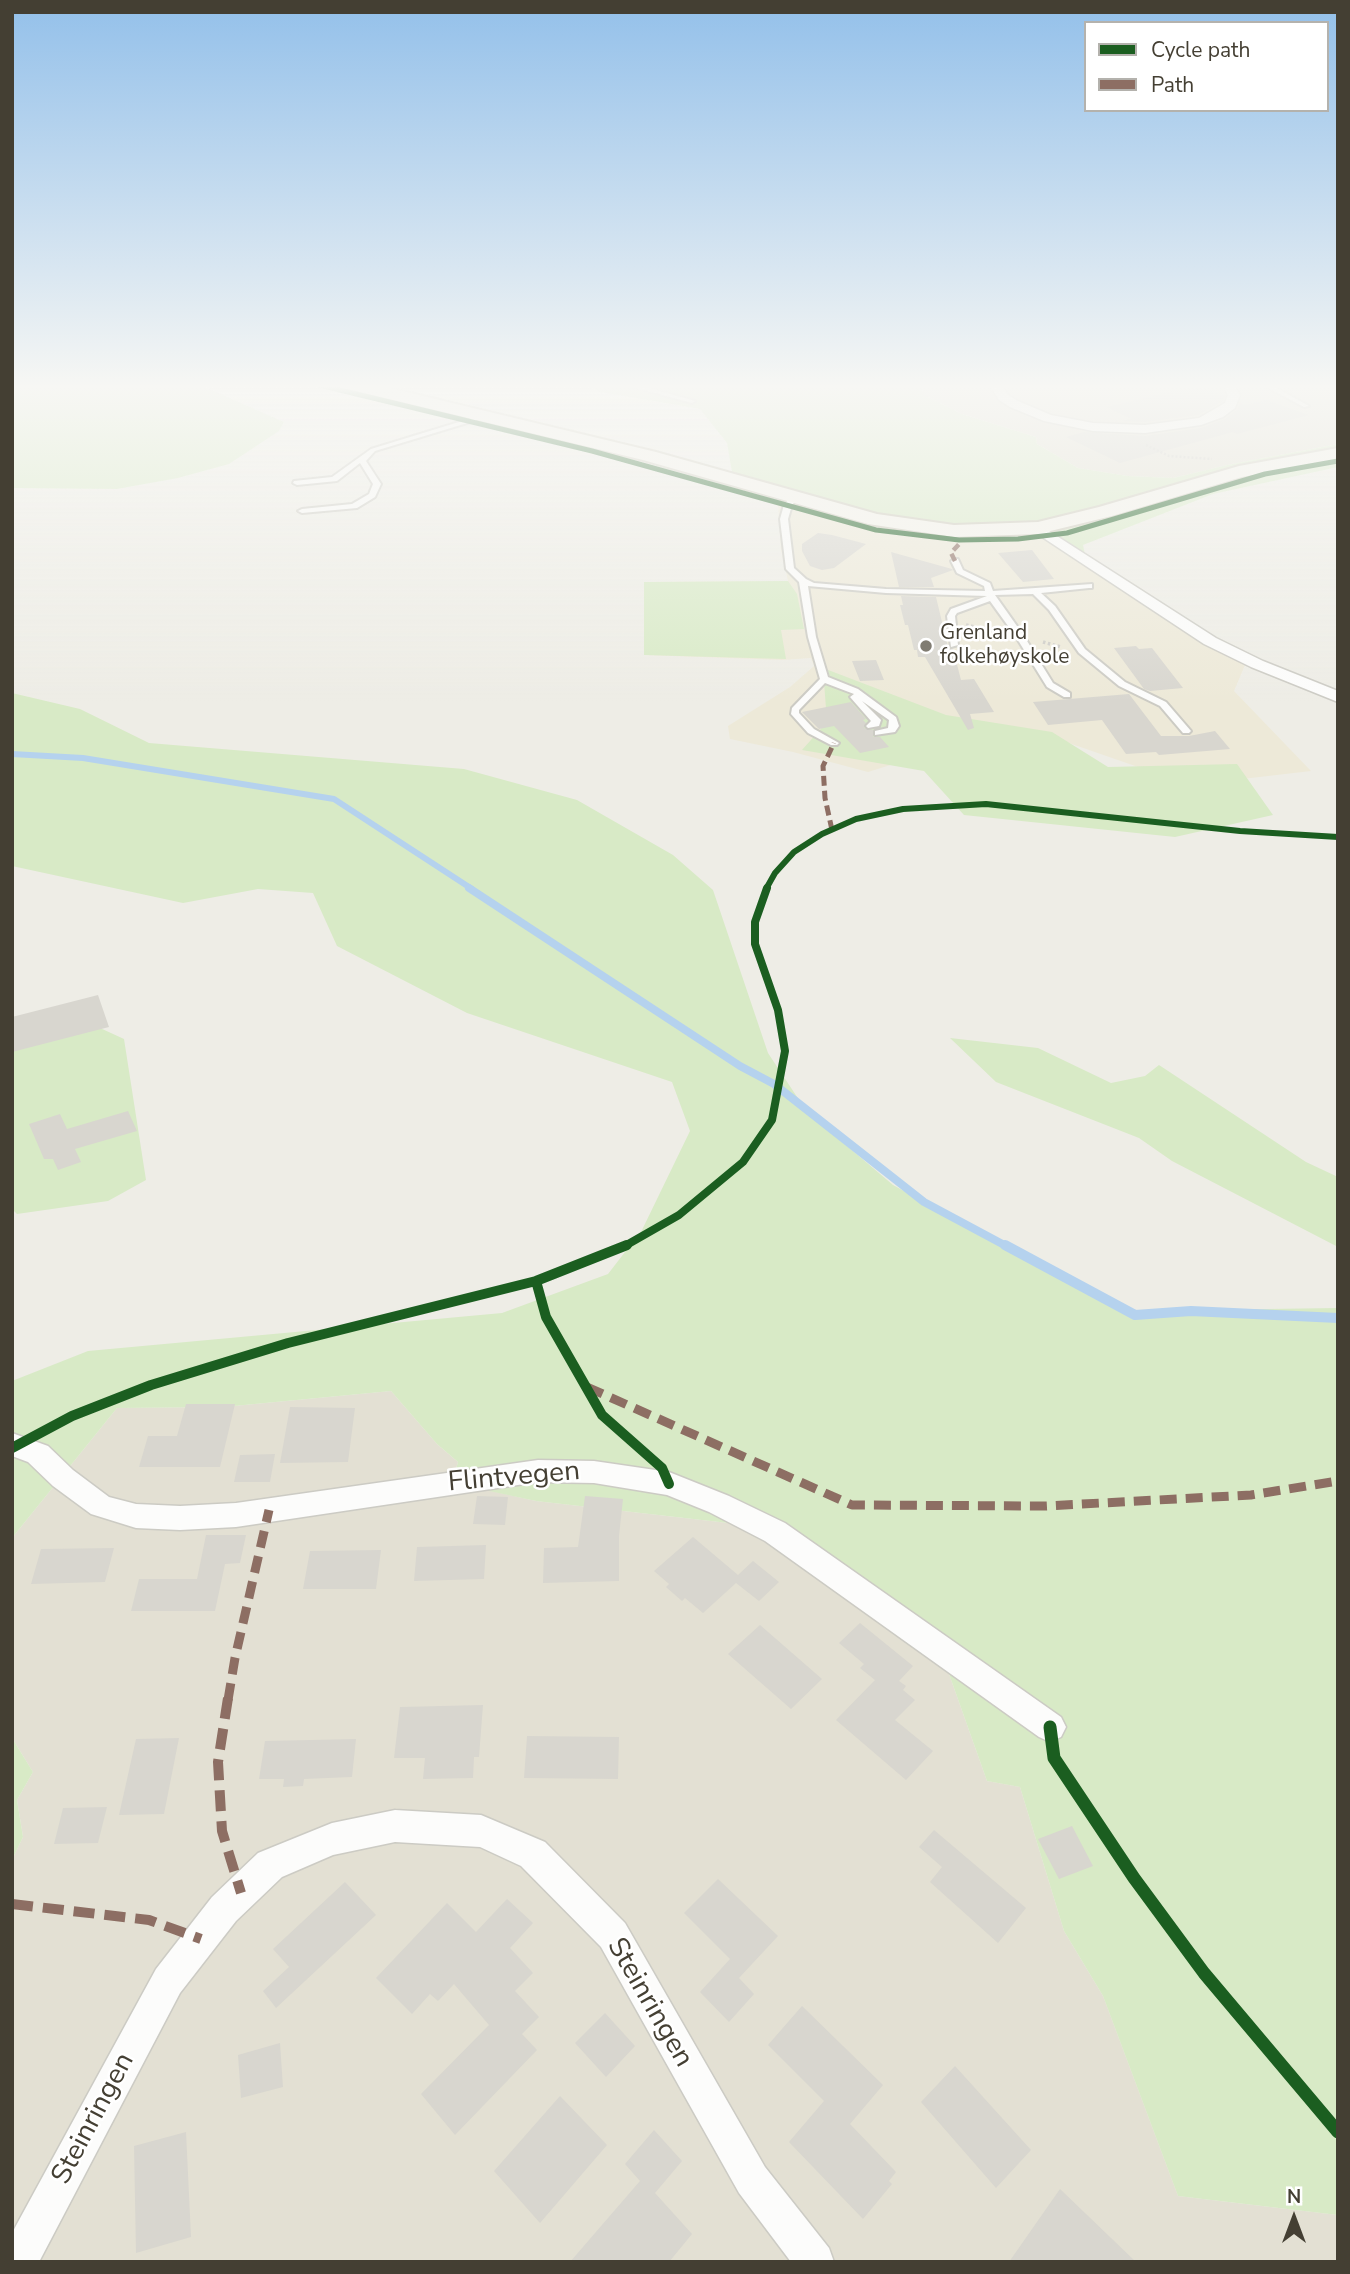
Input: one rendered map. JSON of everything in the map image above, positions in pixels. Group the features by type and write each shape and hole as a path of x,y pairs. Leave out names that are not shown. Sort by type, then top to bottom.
{"main road":[{"path":"771,490 875,520 930,529 978,532 1038,528 1084,518 1178,490"}],"street":[{"path":"1038,528 1210,641 1257,664 1338,697"},
{"name":"Flintvegen","path":"12,1444 38,1454 63,1478 101,1506 136,1516 180,1518 236,1515 537,1471 594,1472 669,1484 719,1504 775,1532 1050,1727"},
{"name":"Steinringen","path":"18,2262 168,1981 224,1909 270,1865 332,1839 395,1826 481,1831 533,1854 613,1935 752,2180 815,2262"}],"lane":[{"path":"302,510 354,506 372,495 374,490"},
{"path":"795,497 788,505 784,519 790,569 803,581 856,589 991,596 1089,586"},
{"path":"955,561 960,571 981,580 1023,640 1050,685 1067,695"},
{"path":"803,581 812,637 824,678 843,687 868,699 893,719 892,730 874,729 876,720 843,687"},
{"path":"1035,591 1052,608 1082,651 1122,684 1163,704 1186,731"},
{"path":"954,645 951,622 954,611 991,596"},
{"path":"824,678 795,710 795,715 811,731 834,743"}],"path":[{"path":"951,622 1023,640"},
{"path":"1016,631 1049,644 1082,651"}],"shaded area":[{"name":"Grenland folkehøyskole","path":"778,505 896,535 982,542 1043,539 1053,543 1198,640 1245,665 1234,691 1311,771 1190,785 1040,733 967,741 868,772 730,739 728,726 790,687 814,666 811,658 782,660 644,655 644,582 788,581 781,550"},
{"path":"391,1391 437,1444 458,1462 452,1482 536,1501 772,1528 949,1674 987,1781 1020,1787 1064,1931 1103,1996 1178,2196 1338,2215 1338,2262 12,2262 12,1860 23,1837 17,1800 33,1772 12,1738 12,1538 117,1408 223,1407"}],"green space":[{"path":"776,490 1231,490 1213,494 1083,545 1086,559 1042,526 978,531 890,522"},
{"path":"788,581 797,594 804,629 781,630 786,659 644,655 644,582"},
{"path":"823,668 946,715 1052,732 1108,767 1237,764 1273,815 1175,837 964,815 924,771 802,750 827,722"},
{"path":"12,693 80,709 149,743 464,769 577,800 673,855 713,890 768,1053 807,1112 893,1185 1123,1311 1338,1308 1338,2215 1178,2196 1103,1996 1064,1931 1020,1787 987,1781 949,1674 772,1528 536,1501 452,1483 458,1462 437,1444 391,1391 223,1407 117,1408 12,1538 12,1381 88,1351 502,1313 608,1274 642,1230 690,1131 672,1082 467,1013 337,946 313,893 258,889 183,903 12,866"},
{"path":"63,1011 124,1039 146,1180 108,1201 17,1214 12,1209 12,1017"},
{"path":"950,1038 1038,1048 1111,1083 1145,1076 1159,1065 1306,1162 1338,1177 1338,1247 1172,1161 1139,1138 996,1082"},
{"path":"12,1738 33,1772 17,1800 23,1837 12,1860"}],"building":[{"path":"818,533 866,544 834,568 822,570 810,566 802,551 802,544"},
{"path":"1032,550 1054,579 1023,582 998,553"},
{"path":"891,552 953,570 931,578 934,587 899,587"},
{"path":"901,596 936,597 948,647 953,649 961,680 974,679 994,712 970,714 974,728 968,730 925,657 918,657 917,650 914,650 900,605 903,605"},
{"path":"1136,646 1139,649 1152,648 1183,688 1150,691 1144,689 1114,648"},
{"path":"876,660 884,680 860,681 852,661"},
{"path":"1129,694 1161,736 1189,736 1215,731 1230,749 1159,755 1156,752 1126,754 1102,720 1048,725 1033,702"},
{"path":"851,702 866,719 863,720 866,723 864,728 873,730 873,737 880,737 889,747 860,753 834,726 819,729 802,712"},
{"path":"98,995 109,1027 12,1052 12,1017"},
{"path":"128,1111 137,1131 75,1149 81,1162 58,1170 53,1159 44,1159 29,1124 60,1114 67,1129"},
{"path":"186,1404 235,1404 220,1467 139,1467 148,1436 177,1436"},
{"path":"290,1407 355,1408 348,1462 280,1463"},
{"path":"275,1454 270,1482 234,1482 240,1455"},
{"path":"477,1496 508,1497 505,1525 473,1524"},
{"path":"585,1496 623,1499 619,1536 619,1581 543,1583 544,1548 578,1547"},
{"path":"206,1535 246,1535 240,1563 225,1564 215,1611 131,1611 139,1579 197,1579"},
{"path":"693,1537 738,1575 753,1561 779,1582 759,1601 736,1583 703,1613 685,1598 682,1601 666,1587 669,1584 654,1571"},
{"path":"486,1545 484,1579 414,1581 417,1547"},
{"path":"114,1548 105,1582 31,1584 41,1549"},
{"path":"381,1550 376,1589 303,1589 310,1551"},
{"path":"860,1623 913,1666 899,1681 906,1686 903,1690 915,1700 895,1720 933,1751 906,1780 836,1720 875,1680 860,1668 864,1664 839,1643"},
{"path":"760,1625 822,1679 791,1709 728,1654"},
{"path":"483,1705 479,1757 474,1757 473,1778 423,1779 425,1758 394,1758 400,1707"},
{"path":"527,1736 619,1737 618,1779 524,1778"},
{"path":"179,1738 164,1814 119,1815 136,1739"},
{"path":"356,1739 352,1777 304,1779 303,1786 283,1787 284,1779 259,1779 265,1741"},
{"path":"107,1807 98,1843 54,1844 63,1808"},
{"path":"1072,1826 1093,1866 1059,1879 1038,1839"},
{"path":"934,1830 1026,1908 998,1943 930,1882 942,1867 919,1847"},
{"path":"718,1879 778,1936 739,1978 754,1994 729,2022 700,1992 730,1959 684,1913"},
{"path":"345,1882 376,1915 276,2008 263,1991 289,1967 273,1949"},
{"path":"507,1899 533,1923 510,1948 533,1973 515,1991 539,2017 522,2034 537,2050 455,2135 421,2094 489,2025 454,1984 438,2001 430,1994 412,2014 376,1978 447,1903 476,1932"},
{"path":"802,2006 883,2085 850,2124 896,2172 889,2181 892,2184 863,2219 789,2142 824,2101 768,2045"},
{"path":"605,2013 635,2046 606,2077 575,2043"},
{"path":"280,2043 283,2087 241,2098 238,2055"},
{"path":"955,2066 1031,2150 996,2188 921,2102"},
{"path":"560,2096 607,2145 540,2223 494,2171"},
{"path":"654,2130 682,2161 655,2193 692,2234 669,2262 570,2262 640,2181 625,2164"},
{"path":"186,2132 191,2237 136,2253 134,2146"},
{"path":"1060,2189 1136,2262 1009,2262"}],"waterway":[{"path":"12,754 83,758 334,799 472,889"},
{"path":"469,888 740,1066 774,1084 924,1202 1008,1247"},
{"path":"1005,1245 1135,1315 1191,1311 1338,1318"}],"marked path":[{"path":"955,561 951,553 960,543 959,540"},
{"path":"832,830 825,798 823,766 834,743"},
{"path":"587,1387 852,1505 1045,1506 1251,1495 1338,1481"},
{"path":"241,1893 222,1831 218,1762 235,1658 269,1510"},
{"path":"12,1904 149,1920 201,1939"}],"cycle path":[{"path":"733,490 876,530 959,540 1018,539 1067,533 1211,490"},
{"path":"12,1448 72,1416 151,1385 288,1343 536,1281 599,1258 640,1239 679,1215 743,1162 772,1120 785,1051 778,1010 755,944 755,922 763,895 775,873 794,852 822,834 856,819 903,809 986,804 1240,831 1338,837"},
{"path":"536,1281 546,1317 602,1415 662,1468 669,1484"},
{"path":"1050,1727 1054,1758 1134,1878 1204,1973 1338,2132"}],"place":[{"name":"Grenland folkehøyskole","path":"926,646"}]}
